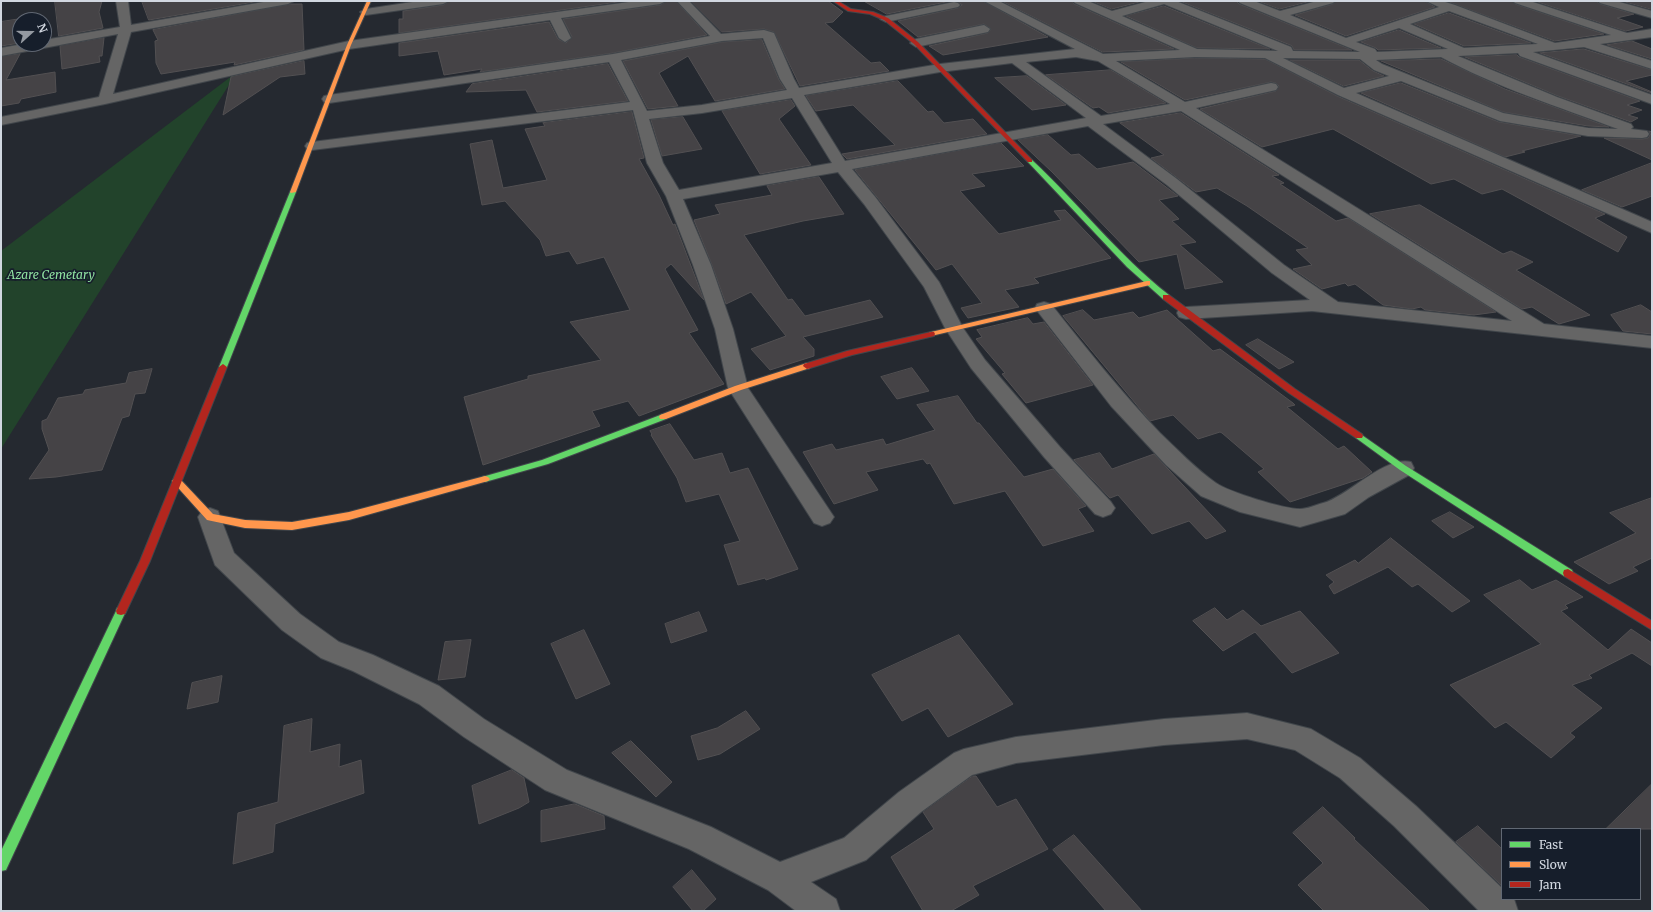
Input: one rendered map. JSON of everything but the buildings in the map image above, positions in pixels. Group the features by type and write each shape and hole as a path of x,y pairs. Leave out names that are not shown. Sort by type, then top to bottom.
{"street":[{"path":"105,100 126,29 122,1"},
{"path":"52,42 285,1"},
{"path":"1,865 145,561 312,146 349,44 368,6 443,1"},
{"path":"1,121 105,100 349,44 660,1"},
{"path":"683,1 717,37 720,38"},
{"path":"835,1 850,10 871,13 886,19 916,43 1018,151 1046,176 1072,206 1147,283 1292,391 1337,420 1403,468 1652,626"},
{"path":"990,1 1149,85 1180,106 1538,329"},
{"path":"1079,1 1195,53"},
{"path":"1110,15 1162,1"},
{"path":"1166,1 1298,54"},
{"path":"1244,1 1347,41 1380,56"},
{"path":"1279,15 1329,1"},
{"path":"1432,1 1557,47"},
{"path":"1518,1 1627,36"},
{"path":"1604,1 1652,16"},
{"path":"886,19 954,5"},
{"path":"1347,41 1451,8"},
{"path":"554,16 565,38"},
{"path":"1400,24 1464,52"},
{"path":"916,43 984,29"},
{"path":"312,146 640,111 702,109 940,68 1076,53 1100,58 1195,53 1380,56 1557,47 1652,32"},
{"path":"329,99 613,58 720,38 767,34 795,92 841,166 870,201 933,286 954,328 978,364 1052,452 1103,508"},
{"path":"1582,43 1652,65"},
{"path":"1514,49 1652,100"},
{"path":"1,52 12,50"},
{"path":"1444,52 1469,66 1552,100 1647,136"},
{"path":"1266,55 1343,92 1652,228"},
{"path":"1363,56 1378,66 1402,77 1500,117 1588,132 1647,136"},
{"path":"613,58 640,111 655,164 674,196 724,329 738,388 822,517"},
{"path":"1014,59 1172,182 1278,269 1332,307"},
{"path":"1343,92 1402,77"},
{"path":"674,196 1004,136 1180,106 1271,88"},
{"path":"210,517 245,524 292,526 356,514 420,498 545,462 738,388 850,353 1147,283"},
{"path":"1186,312 1312,305 1652,342"},
{"path":"1044,308 1118,401 1174,460 1209,490 1248,506 1300,518 1337,508 1361,491 1403,468"},
{"path":"177,481 210,517 224,558 252,583 291,622 330,650 363,663 429,695 474,728 556,780 700,838 779,878 824,911"},
{"path":"779,878 855,849 910,802 964,763 1016,750 1164,732 1247,726 1301,738 1350,768 1405,816 1502,911"}],"green space":[{"name":"Azare Cemetary","path":"237,72 1,449 1,251"}],"traffic: fast":[{"path":"1030,161 1064,195 1129,266 1166,297"},
{"path":"223,367 293,192"},
{"path":"485,479 545,462 663,417"},
{"path":"1359,436 1403,468 1568,573"},
{"path":"1,865 121,611"}],"traffic: slow":[{"path":"293,192 349,45 369,1"},
{"path":"931,334 1147,283"},
{"path":"663,417 738,388 807,366"},
{"path":"177,481 210,517 245,524 292,526 349,516 485,479"}],"traffic: jam":[{"path":"835,1 850,10 871,13 886,19 916,43 1030,161"},
{"path":"1166,297 1292,391 1359,436"},
{"path":"807,366 850,353 931,334"},
{"path":"121,611 145,561 223,367"},
{"path":"1568,573 1652,626"}]}
